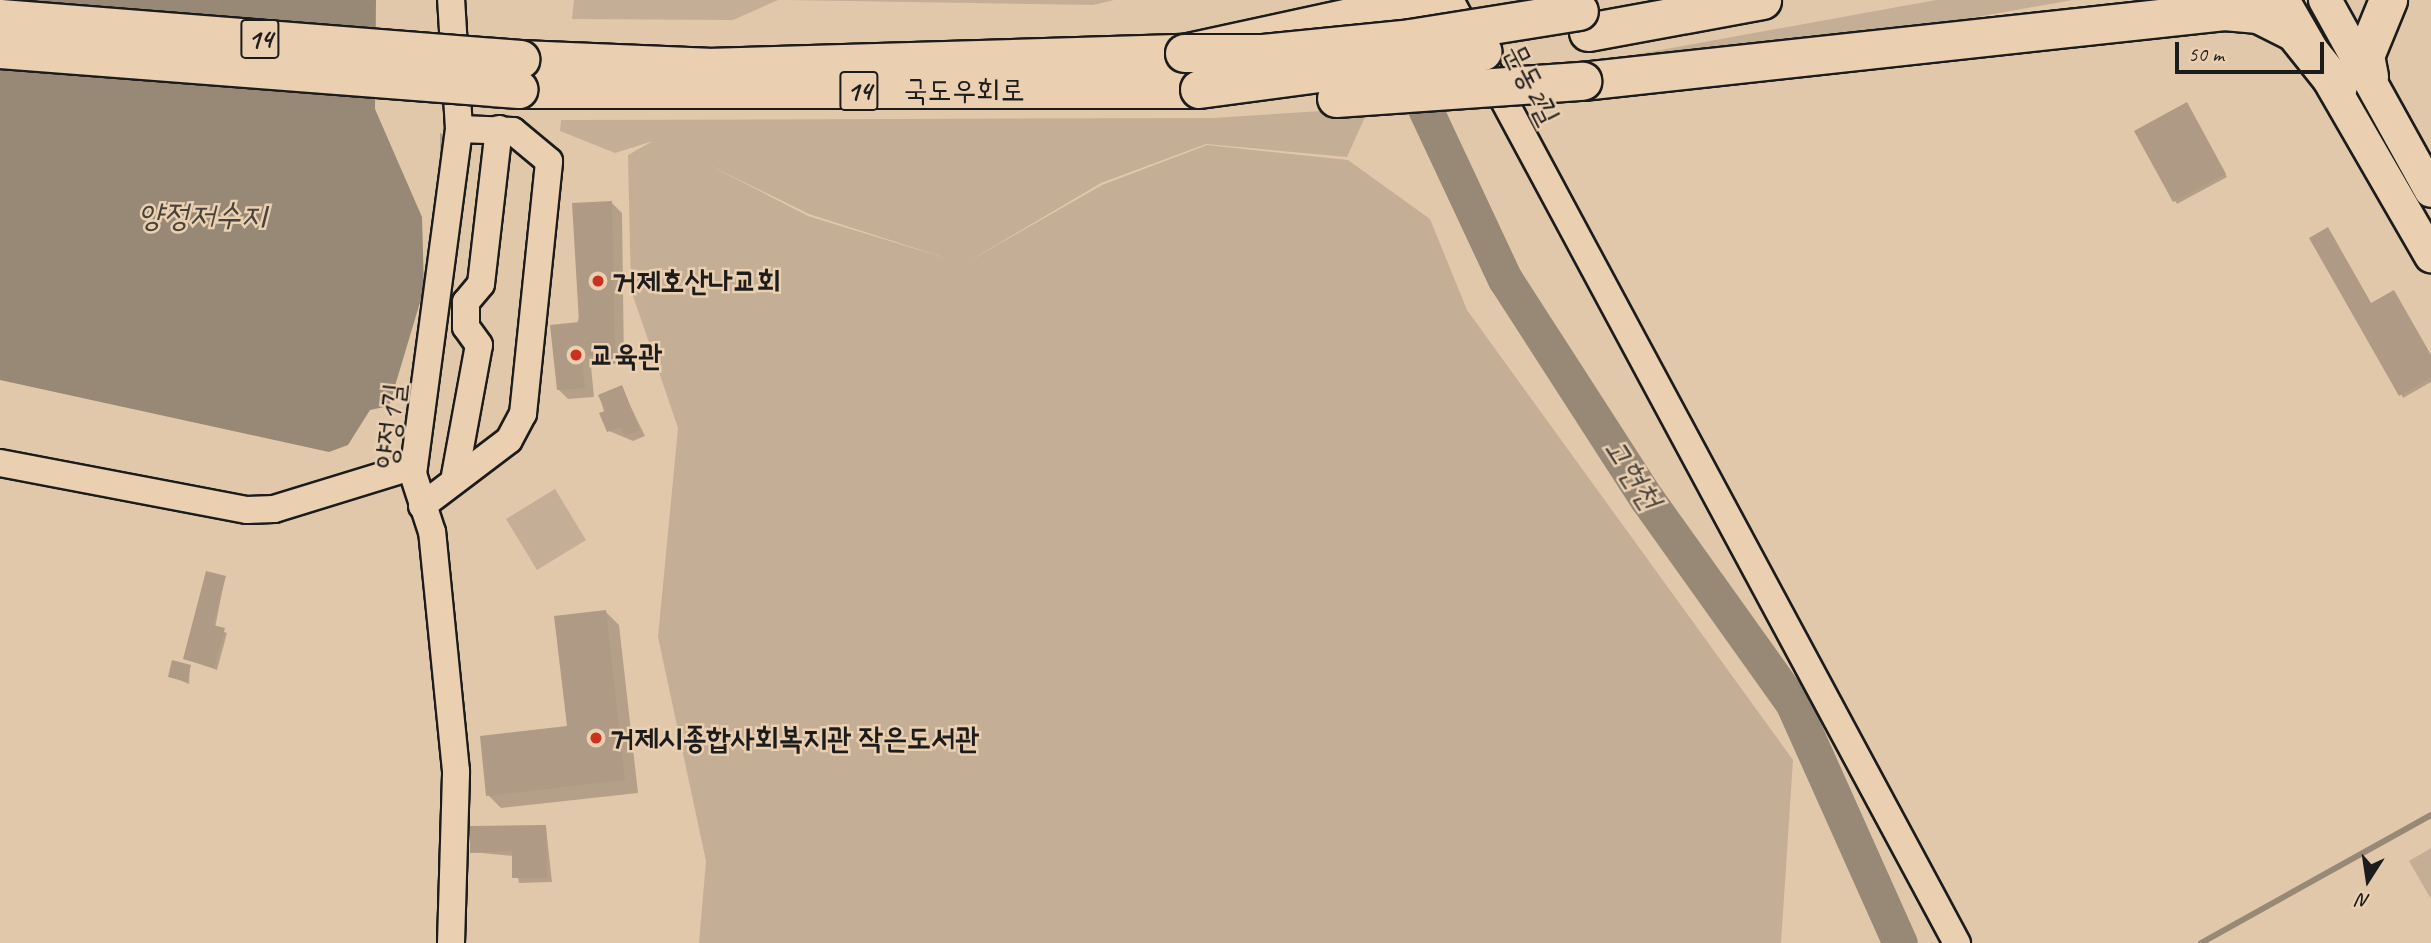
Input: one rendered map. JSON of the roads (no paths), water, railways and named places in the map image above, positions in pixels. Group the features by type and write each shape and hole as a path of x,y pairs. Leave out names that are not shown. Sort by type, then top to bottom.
{"highway":[{"path":"1184,54 1427,0"},
{"name":"14","path":"1199,89 1374,70 1583,22 1638,0"},
{"name":"14","path":"1184,54 1263,53 1583,22 1762,0"},
{"path":"1936,43 2025,17 2173,0"},
{"path":"1199,89 1295,101 1583,80 2240,12 2294,32 2353,82 2388,0"},
{"name":"14","path":"0,18 519,74"},
{"name":"14","path":"0,49 519,74"},
{"name":"국도우회로","path":"519,74 1184,54"},
{"name":"국도우회로","path":"519,74 1199,89"}],"main road":[{"path":"2283,0 2353,82 2431,191"},
{"path":"2325,0 2353,82 2431,256"}],"street":[{"name":"양정1길","path":"451,0 459,129 414,466 422,506 432,532 456,771 451,943"},
{"name":"문동2길","path":"1450,0 1554,200 1957,943"},
{"path":"422,506 509,440 523,414 549,161 513,131 459,129"},
{"path":"454,481 479,345 467,327 466,302 481,284 499,130"},
{"path":"0,463 247,510 274,509 414,466"}],"water":[{"name":"양정저수지","path":"0,0 376,0 375,109 422,217 424,289 389,406 370,410 348,445 329,452 0,380"}],"waterway":[{"name":"고현천","path":"1406,68 1505,279 1647,499 1792,702 1900,943"},
{"path":"2201,943 2431,815"}],"place":[{"name":"거제호산나교회","path":"598,281"},
{"name":"교육관","path":"576,355"},
{"name":"거제시종합사회복지관 작은도서관","path":"596,738"}]}
